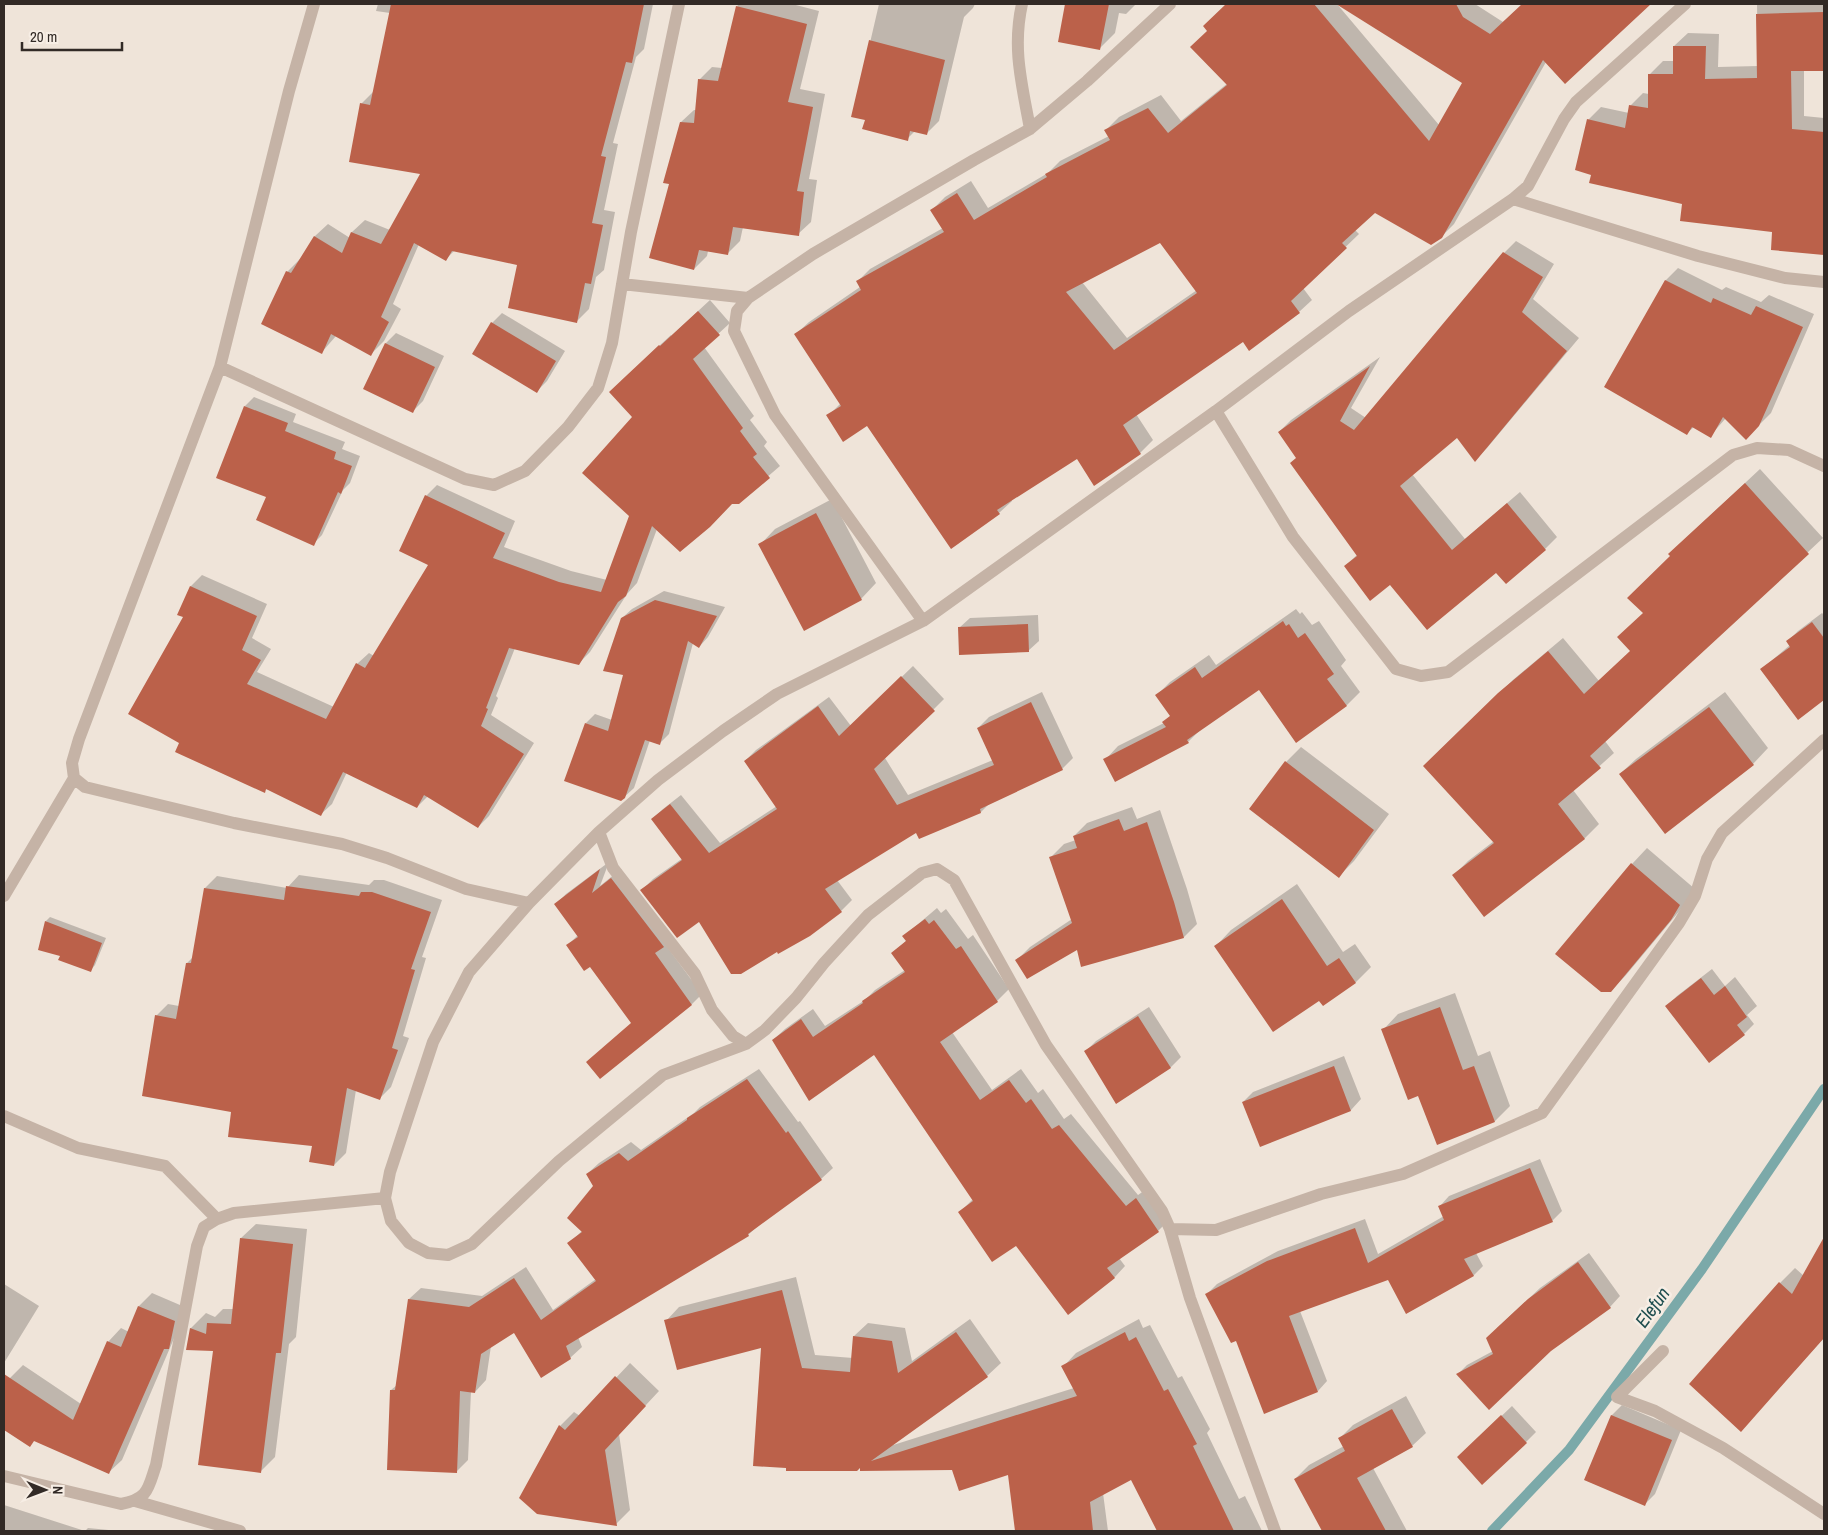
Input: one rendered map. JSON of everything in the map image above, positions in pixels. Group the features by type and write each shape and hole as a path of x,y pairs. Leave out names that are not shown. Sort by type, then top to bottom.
{"street":[{"path":"4,896 74,778 72,763 80,739 220,367 289,91 314,4"},
{"path":"220,367 465,479 494,485 525,471 568,427 598,388 612,343 631,232 679,4"},
{"path":"1022,4 1017,25 1017,60 1030,129"},
{"path":"923,621 775,414 734,330 737,311 748,298 813,254 1030,129 1087,81 1170,4"},
{"path":"1275,1531 1190,1298 1170,1229 1162,1211 1046,1045 954,880 937,869 922,873 868,915 766,1030 746,1044 663,1075 559,1161 472,1244 448,1255 428,1253 409,1243 392,1221 385,1198 390,1172 433,1042 469,972 529,903 599,832 658,780 723,731 777,694 923,621 1216,411 1349,311 1513,199 1528,186 1576,102 1685,4"},
{"path":"1513,199 1698,256 1785,278 1824,282"},
{"path":"622,284 748,298"},
{"path":"1216,411 1293,537 1396,668 1421,676 1448,672 1734,456 1757,448 1789,450 1824,466"},
{"path":"1170,1229 1216,1230 1321,1194 1403,1174 1542,1113 1680,923 1695,896 1707,859 1722,833 1824,740"},
{"path":"74,778 85,787 234,822 342,844 387,858 466,889 529,903"},
{"path":"599,832 613,868 695,974 712,1010 733,1036 746,1044"},
{"path":"4,1116 78,1148 165,1166 217,1219"},
{"path":"4,1476 121,1504 135,1501 146,1492 156,1465 196,1246 204,1227 217,1219 234,1213 385,1198"},
{"path":"1663,1351 1617,1397 1655,1411 1723,1448 1824,1514"},
{"path":"135,1501 240,1531"}],"building":[{"path":"391,4 644,4 632,63 626,62 601,156 606,157 592,223 603,225 591,284 585,283 577,323 508,308 517,265 452,251 446,261 414,243 381,317 389,322 371,356 331,334 322,354 261,324 286,271 291,273 314,236 342,253 351,232 381,244 420,174 349,162 360,103 370,105"},
{"path":"1065,4 1109,4 1100,50 1058,42"},
{"path":"1226,4 1314,4 1429,141 1462,83 1336,4 1456,4 1463,17 1490,34 1522,4 1651,4 1565,84 1543,60 1442,238 1431,245 1375,213 1342,243 1347,248 1291,301 1300,313 1249,351 1243,342 1123,425 1141,454 1094,486 1077,459 997,510 1000,514 951,549 867,426 843,442 826,415 841,406 794,334 861,290 856,281 944,232 930,210 957,193 974,220 1047,177 1045,174 1110,140 1104,130 1148,108 1168,133 1227,85 1190,47 1207,31 1203,26","holes":["1160,243 1197,293 1114,350 1066,292"]},
{"path":"736,6 807,24 788,102 813,107 797,191 804,192 799,236 733,227 728,255 699,250 694,270 649,258 669,184 663,183 680,122 694,123 698,79 718,81"},
{"path":"1824,12 1824,71 1791,71 1792,129 1824,132 1824,255 1771,250 1772,232 1680,221 1682,204 1589,183 1591,175 1575,170 1587,119 1625,128 1629,105 1648,108 1648,74 1673,74 1673,46 1706,46 1705,79 1757,78 1756,14"},
{"path":"869,40 945,60 927,135 910,131 908,141 862,129 865,120 851,117"},
{"path":"1503,252 1543,277 1522,312 1567,351 1475,462 1457,438 1400,486 1452,550 1507,503 1546,550 1506,584 1496,573 1427,630 1390,585 1370,601 1344,566 1357,556 1290,463 1296,458 1278,432 1370,366 1340,421 1354,430"},
{"path":"1665,280 1711,303 1713,298 1751,315 1756,306 1803,327 1759,426 1746,440 1723,417 1711,438 1692,427 1687,435 1604,387"},
{"path":"698,311 720,335 693,359 743,428 740,431 757,454 753,457 770,478 739,504 732,504 710,527 680,552 652,526 626,596 618,602 579,665 509,648 481,726 524,754 478,828 424,795 417,808 343,772 321,816 266,789 265,793 175,752 179,743 128,714 183,617 177,615 190,586 257,616 242,650 261,660 247,684 326,719 356,663 365,668 428,565 399,551 425,495 505,533 493,558 559,582 601,592 629,516 582,473 632,417 609,392"},
{"path":"491,322 556,361 537,393 472,354"},
{"path":"385,343 435,367 413,413 363,389"},
{"path":"244,406 288,423 285,431 336,452 334,459 352,466 341,494 338,492 314,546 256,520 266,497 216,478"},
{"path":"1745,483 1809,554 1590,756 1601,768 1558,804 1585,839 1484,917 1452,875 1494,843 1423,766 1498,693 1548,651 1584,694 1630,651 1617,637 1643,613 1627,598 1670,556 1668,554"},
{"path":"816,513 862,600 804,631 758,544"},
{"path":"655,600 717,616 699,648 688,641 660,745 645,740 625,798 621,801 564,781 585,723 608,731 623,675 603,671 621,618"},
{"path":"1283,621 1286,626 1289,624 1298,638 1305,633 1334,674 1327,679 1347,706 1296,743 1259,690 1187,740 1189,743 1115,782 1103,759 1166,727 1162,722 1170,716 1155,695 1195,667 1202,678"},
{"path":"1812,622 1824,638 1824,700 1798,720 1760,669 1790,647 1786,641"},
{"path":"1028,624 1029,652 959,655 958,627"},
{"path":"901,676 935,711 874,769 897,805 994,765 977,728 1031,702 1063,770 980,809 981,813 919,839 916,833 825,889 842,912 810,936 778,954 777,952 741,974 731,974 699,922 677,938 640,890 682,860 651,819 670,804 709,853 777,809 744,761 818,706 839,736"},
{"path":"1709,707 1754,765 1665,834 1619,774"},
{"path":"1285,761 1374,830 1339,878 1249,809"},
{"path":"1119,819 1124,831 1147,822 1184,938 1081,967 1077,950 1027,979 1015,960 1072,923 1049,857 1077,848 1073,836"},
{"path":"1631,863 1680,905 1671,920 1611,992 1601,992 1555,954"},
{"path":"600,869 592,893 611,878 664,947 655,953 692,1005 600,1079 586,1062 631,1023 590,967 584,971 566,945 578,937 554,904"},
{"path":"286,886 359,896 361,892 372,892 431,912 411,969 415,970 392,1048 398,1050 380,1100 347,1088 334,1166 309,1162 312,1146 228,1137 231,1112 142,1096 155,1015 176,1019 186,963 191,963 204,888 284,900"},
{"path":"1282,899 1327,966 1339,958 1356,983 1323,1006 1319,1001 1273,1032 1214,946"},
{"path":"925,919 929,924 934,920 956,949 961,946 998,1002 940,1042 980,1100 1009,1080 1026,1103 1031,1099 1052,1129 1059,1125 1126,1206 1136,1198 1159,1232 1107,1268 1115,1278 1068,1315 1016,1246 992,1262 958,1212 973,1201 874,1055 809,1101 772,1040 801,1019 813,1037 905,972 891,953 906,941 902,936"},
{"path":"45,921 102,943 91,972 58,960 60,956 38,950"},
{"path":"1701,978 1714,995 1725,986 1747,1017 1737,1025 1745,1035 1709,1063 1665,1006"},
{"path":"1440,1007 1463,1070 1474,1066 1495,1122 1437,1145 1418,1096 1408,1100 1381,1029"},
{"path":"1138,1016 1171,1068 1116,1104 1084,1051"},
{"path":"1334,1066 1351,1111 1260,1147 1242,1102"},
{"path":"747,1079 786,1133 788,1131 822,1180 748,1234 749,1236 566,1346 571,1359 541,1378 514,1333 481,1354 475,1393 460,1391 457,1473 387,1470 390,1390 395,1390 408,1299 469,1307 514,1278 541,1320 596,1281 567,1243 582,1232 567,1218 593,1186 586,1174 619,1153 628,1161 687,1120 687,1118"},
{"path":"1530,1168 1553,1222 1464,1259 1474,1276 1406,1314 1388,1280 1289,1316 1318,1392 1264,1414 1236,1341 1231,1343 1205,1294 1267,1261 1355,1228 1368,1263 1444,1220 1438,1206"},
{"path":"1824,1237 1824,1338 1741,1432 1689,1384 1779,1282 1792,1294"},
{"path":"240,1238 293,1244 281,1353 276,1353 261,1473 198,1465 213,1351 186,1350 190,1328 206,1334 207,1323 231,1324"},
{"path":"1578,1262 1611,1308 1551,1351 1489,1410 1456,1374 1493,1354 1486,1338 1528,1299"},
{"path":"782,1290 802,1368 850,1372 853,1336 892,1341 898,1373 956,1332 988,1377 871,1461 1077,1396 1061,1366 1125,1332 1129,1341 1136,1337 1164,1391 1168,1389 1197,1444 1193,1446 1234,1531 1157,1531 1131,1480 1090,1502 1093,1531 1015,1531 1008,1475 959,1491 952,1470 860,1471 860,1468 857,1471 786,1471 786,1468 753,1466 761,1348 677,1370 664,1320"},
{"path":"138,1306 175,1321 169,1349 164,1349 109,1474 34,1441 30,1447 4,1430 4,1374 73,1420 107,1341 121,1347"},
{"path":"615,1376 646,1406 605,1450 617,1526 537,1514 519,1498 559,1425 565,1430"},
{"path":"1392,1409 1413,1447 1357,1478 1386,1531 1322,1531 1294,1479 1345,1451 1338,1438"},
{"path":"1501,1415 1527,1443 1482,1485 1457,1457"},
{"path":"1611,1415 1672,1440 1645,1506 1584,1480"}],"waterway":[{"name":"Elefun","path":"1492,1531 1569,1450 1702,1269 1824,1089"}]}
